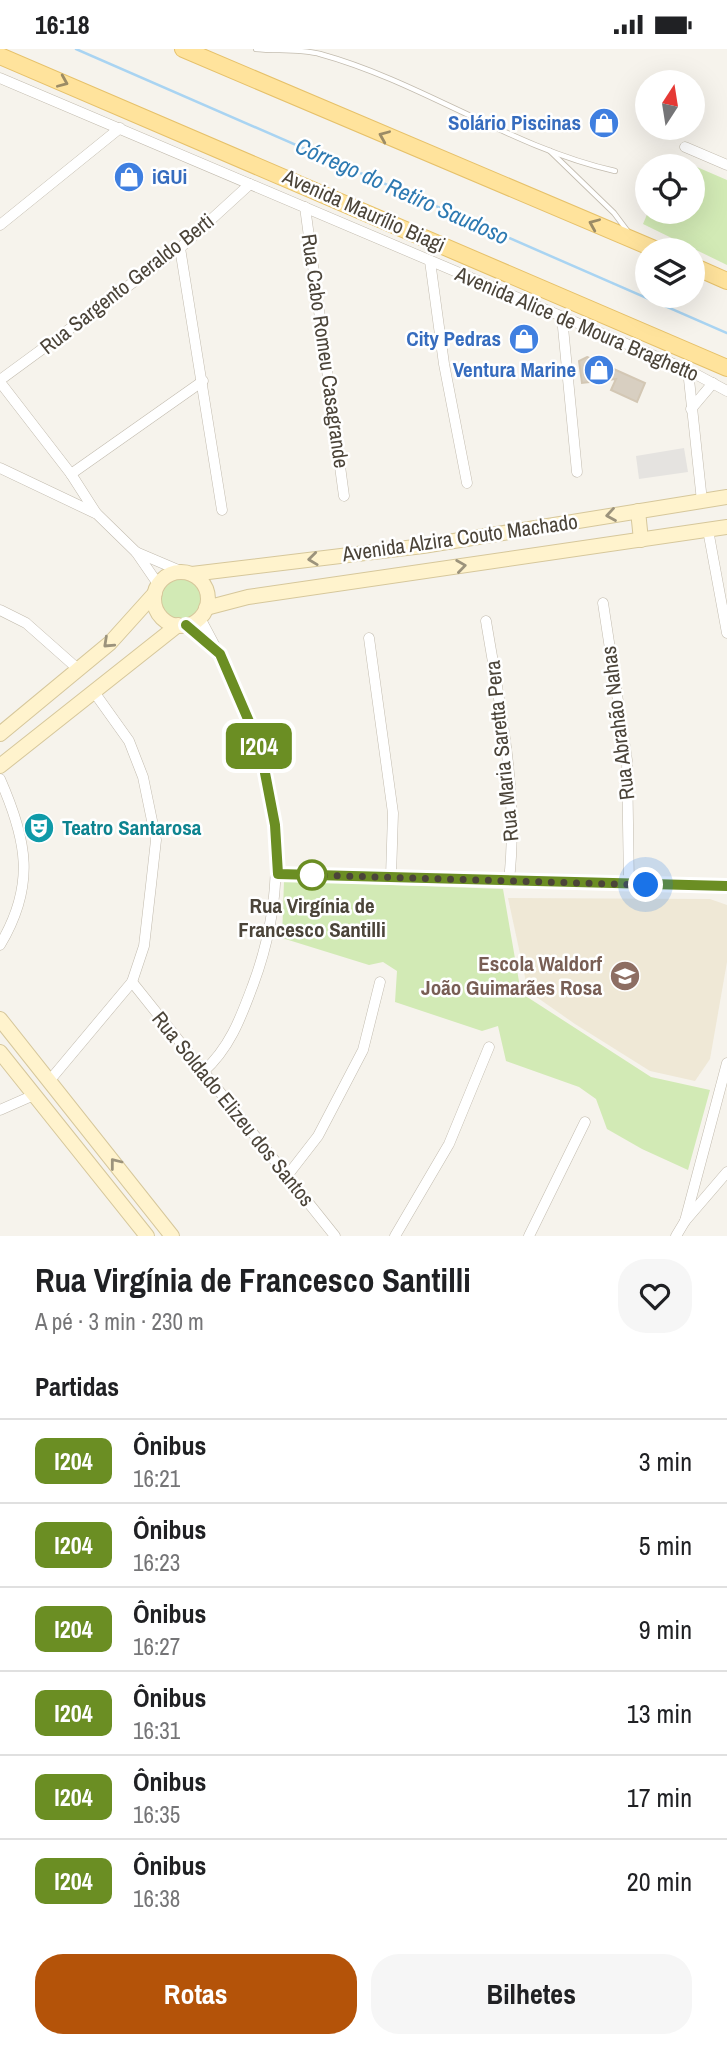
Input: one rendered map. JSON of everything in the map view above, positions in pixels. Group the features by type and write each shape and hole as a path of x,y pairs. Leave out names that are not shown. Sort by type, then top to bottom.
{"main road":[{"path":"191,51 635,241"},
{"name":"Avenida Maurílio Biagi","path":"0,56 691,351 727,369"},
{"path":"705,271 726,280"},
{"path":"691,351 720,358 727,356"}],"street":[{"name":"Avenida Alice de Moura Braghetto","path":"0,78 688,370 727,391"},
{"path":"0,225 120,128"},
{"path":"685,147 727,165"},
{"name":"Rua Sargento Geraldo Berti","path":"0,381 180,248 250,184"},
{"name":"Rua Cabo Romeu Casagrande","path":"305,207 344,496"},
{"path":"180,248 222,510"},
{"path":"430,261 444,364 467,483"},
{"path":"562,317 577,472"},
{"path":"688,370 702,501"},
{"path":"0,381 71,474 97,514 136,552 156,589 155,604 159,614 167,622 182,625 220,654"},
{"path":"71,474 203,381"},
{"path":"691,409 713,383"},
{"path":"0,468 97,514"},
{"name":"Avenida Alzira Couto Machado","path":"187,573 424,546 727,497"},
{"path":"638,511 641,540"},
{"name":"Avenida Alzira Couto Machado","path":"203,613 248,597 727,527"},
{"path":"708,530 727,633"},
{"path":"424,546 427,571"},
{"path":"136,552 199,579 207,592 203,613 260,747 275,825 278,874 259,968 243,1011 221,1056 203,1072"},
{"path":"0,734 110,643 169,575 187,573"},
{"name":"Rua Abrahão Nahas","path":"603,603 627,760 629,884"},
{"path":"0,611 26,623 78,670"},
{"path":"0,766 182,625 203,613"},
{"name":"Rua Maria Saretta Pera","path":"486,621 504,732 513,815 509,880"},
{"path":"369,638 393,813 391,876"},
{"path":"50,1080 132,982 144,946 156,840 143,777 130,741 94,692"},
{"path":"30,709 47,731"},
{"path":"0,779 10,801 23,848 25,880 11,927 0,945"},
{"path":"278,874 727,886"},
{"name":"Rua Soldado Elizeu dos Santos","path":"132,982 335,1236"},
{"path":"287,1177 318,1136 363,1050 380,982"},
{"path":"2,1025 50,1080 172,1236"},
{"path":"395,1236 449,1144 489,1047"},
{"path":"0,1052 146,1236"},
{"path":"682,1231 727,1063"},
{"path":"0,1110 34,1094"},
{"path":"529,1236 585,1122"},
{"path":"682,1231 727,1172"},
{"path":"127,1212 143,1199"}],"lane":[{"path":"256,49 317,53 351,64 547,149 591,166 615,171"},
{"path":"547,149 614,213 635,240"}],"shaded area":[{"path":"684,448 688,472 639,479 636,456"},
{"name":"Escola Waldorf João Guimarães Rosa","path":"508,898 710,899 727,905 727,962 710,1059 695,1081 650,1071 528,991"}],"green space":[{"path":"705,171 727,180 727,265 705,254 705,238 672,238 643,224 705,224"},
{"path":"180,577 195,583 201,598 195,613 180,619 165,613 159,598 165,583"},
{"path":"284,881 503,889 521,993 651,1077 710,1090 688,1170 607,1129 596,1099 579,1087 506,1061 498,1026 482,1031 395,1002 397,971 383,962 369,965 282,938"}],"building":[{"name":"Ventura Marine","path":"587,357 645,383 637,402 611,390 616,379 582,383 579,361"}],"waterway":[{"name":"Córrego do Retiro Saudoso","path":"76,49 727,333"}],"bus line":[{"name":"I204","path":"186,625 220,654 260,747 275,825 278,874 727,886"}],"place":[{"name":"Solário Piscinas","path":"604,123"},
{"name":"iGUi","path":"129,177"},
{"name":"City Pedras","path":"524,339"},
{"name":"Ventura Marine","path":"599,370"},
{"name":"Teatro Santarosa","path":"39,828"},
{"name":"Rua Virgínia de Francesco Santilli","path":"312,875"},
{"name":"Escola Waldorf João Guimarães Rosa","path":"625,976"}],"route":[{"path":"312,875 646,885"}]}
